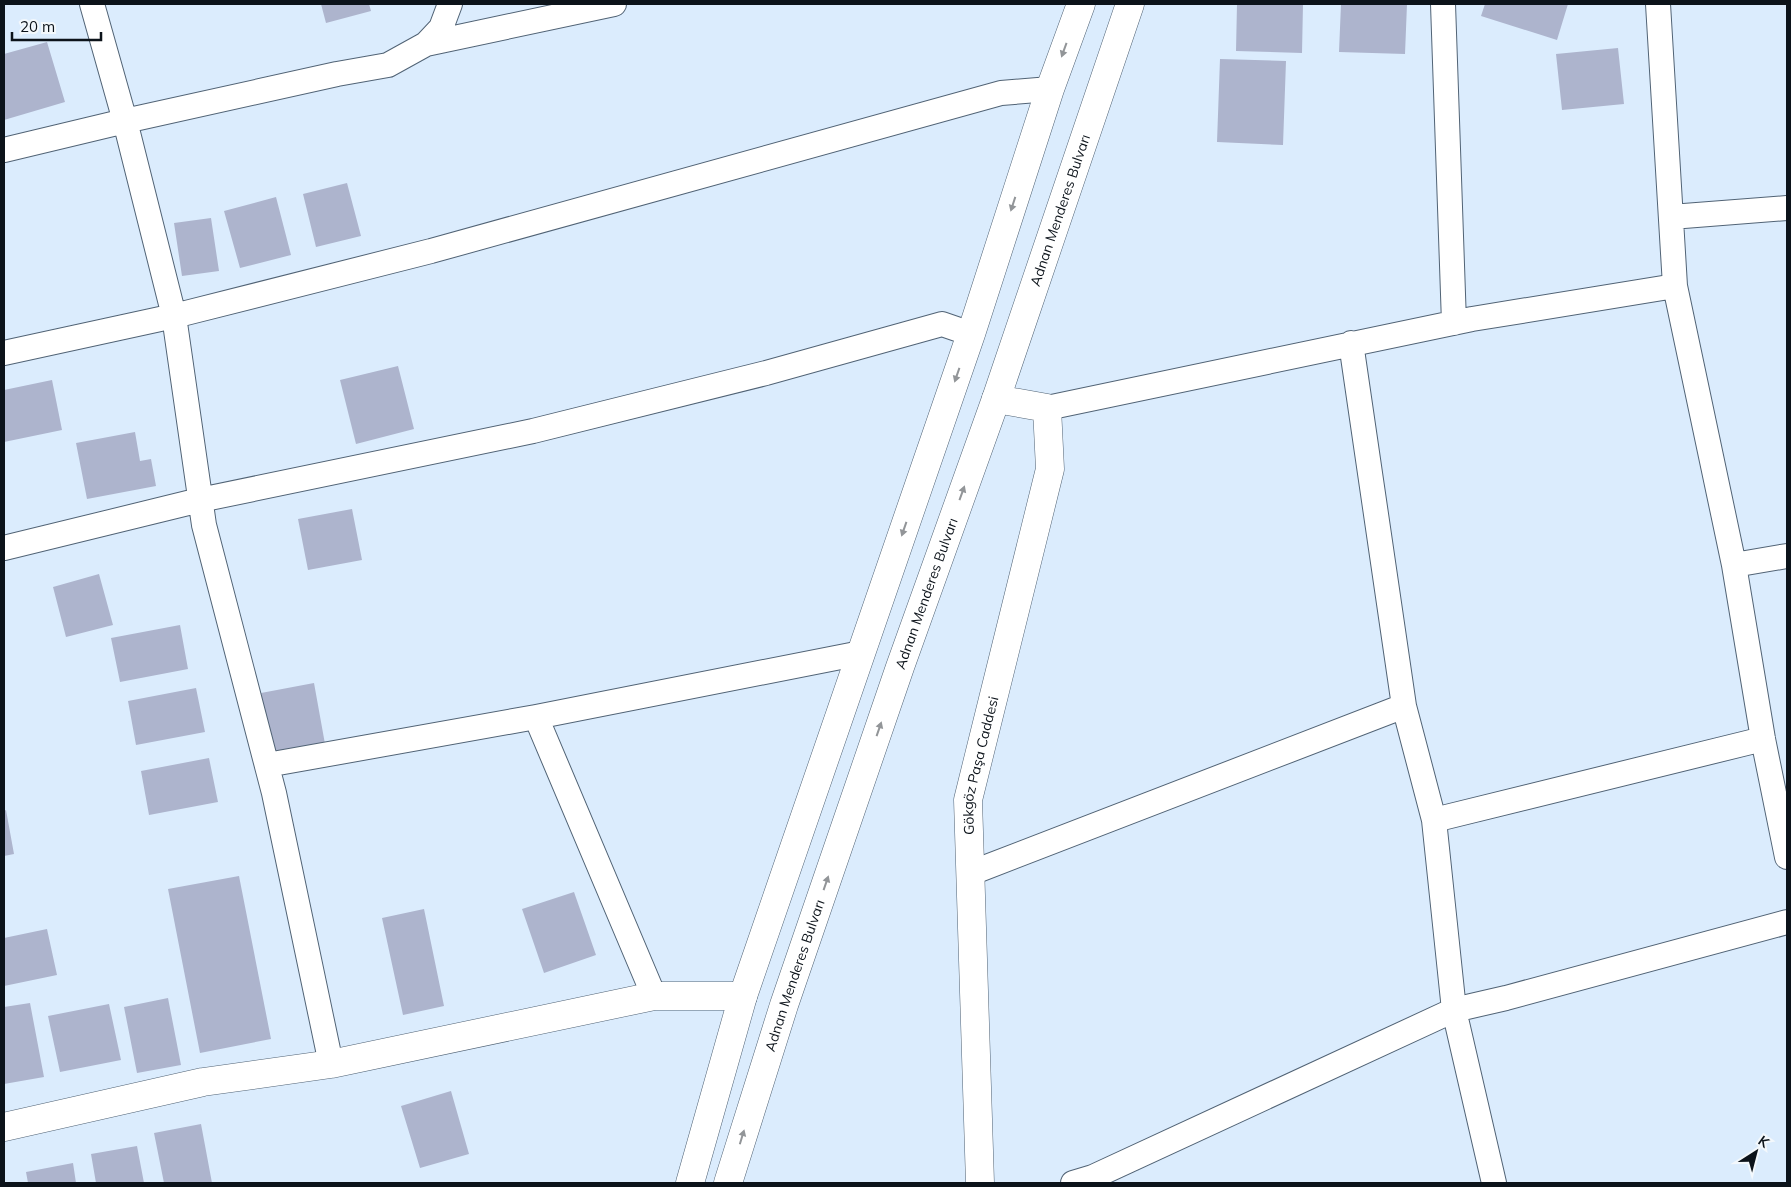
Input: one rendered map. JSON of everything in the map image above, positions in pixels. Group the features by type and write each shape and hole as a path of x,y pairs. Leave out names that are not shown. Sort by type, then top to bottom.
{"main road":[{"path":"690,1183 743,996 971,334 1050,89 1081,4"},
{"name":"Adnan Menderes Bulvarı","path":"728,1183 784,1005 900,667 996,399 1130,4"},
{"path":"996,399 1047,408"},
{"name":"Gökgöz Paşa Caddesi","path":"980,1183 968,800 1050,469 1047,408"},
{"path":"4,1127 203,1082 331,1064 654,996 743,996"}],"street":[{"path":"92,4 174,316 204,525 274,793 331,1064"},
{"path":"426,44 441,28 450,4"},
{"path":"4,150 124,121 337,74 388,65 426,44 614,4"},
{"path":"1443,4 1454,323"},
{"path":"1658,4 1675,286 1734,565 1763,739 1787,857"},
{"path":"4,353 174,316 431,251 1001,93 1050,89"},
{"path":"1671,217 1787,208"},
{"path":"1047,408 1454,323 1675,286"},
{"path":"4,548 200,500 533,431 766,373 942,324 971,334"},
{"path":"1351,344 1404,706 1434,820 1454,1010 1494,1183"},
{"path":"1734,565 1787,556"},
{"path":"267,765 536,717 861,653"},
{"path":"971,873 1404,706"},
{"path":"536,717 654,996"},
{"path":"1434,820 1763,739"},
{"path":"1087,1181 1454,1010 1506,998 1787,922"}],"building":[{"path":"321,4 369,4 371,11 326,23"},
{"path":"1237,4 1303,4 1302,53 1236,51"},
{"path":"1341,4 1407,4 1405,54 1339,52"},
{"path":"1485,4 1568,4 1557,40 1481,16"},
{"path":"47,42 65,102 4,120 4,54"},
{"path":"1618,48 1624,104 1562,110 1556,54"},
{"path":"1220,59 1286,61 1283,145 1217,142"},
{"path":"347,183 361,236 316,247 303,194"},
{"path":"276,197 291,255 240,268 224,211"},
{"path":"211,218 219,271 182,276 174,223"},
{"path":"398,366 414,429 356,444 340,380"},
{"path":"52,380 62,430 4,442 4,390"},
{"path":"135,432 140,461 151,459 156,486 87,499 76,443"},
{"path":"352,509 362,560 308,570 298,519"},
{"path":"99,574 113,625 66,637 53,587"},
{"path":"180,625 188,669 120,682 111,638"},
{"path":"314,683 325,744 272,754 261,693"},
{"path":"196,688 205,732 136,745 128,701"},
{"path":"209,758 218,802 149,815 141,771"},
{"path":"6,810 14,854 4,856 4,811"},
{"path":"239,876 271,1039 200,1053 168,889"},
{"path":"574,892 596,955 544,973 522,909"},
{"path":"424,909 444,1006 403,1015 382,918"},
{"path":"47,929 57,975 4,986 4,938"},
{"path":"168,998 181,1065 137,1073 124,1007"},
{"path":"30,1003 44,1077 4,1084 4,1007"},
{"path":"109,1004 121,1060 60,1072 48,1016"},
{"path":"451,1091 469,1154 420,1168 401,1106"},
{"path":"201,1124 212,1183 164,1183 154,1133"},
{"path":"137,1146 144,1183 96,1183 91,1154"},
{"path":"73,1163 76,1183 28,1183 26,1172"}]}
